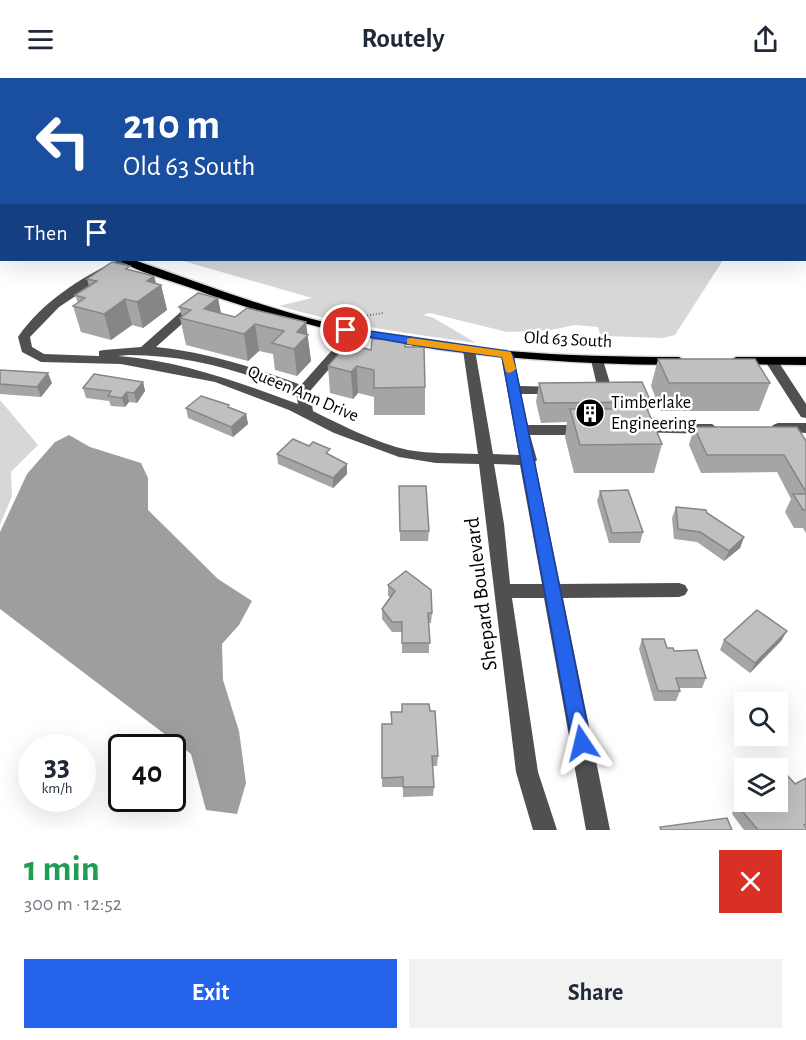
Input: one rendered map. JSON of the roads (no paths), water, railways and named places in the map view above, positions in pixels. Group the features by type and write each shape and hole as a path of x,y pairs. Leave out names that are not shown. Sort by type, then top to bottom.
{"main road":[{"name":"Old 63 South","path":"128,261 225,297 280,314 346,330 507,355 597,360 687,361"},
{"path":"723,361 806,361"}],"street":[{"path":"233,78 240,78"},
{"name":"Queen Ann Drive","path":"123,261 73,291 29,327 24,337 26,349 41,358 121,360 172,368 219,379 306,413 339,430 404,454 486,460 529,460"},
{"path":"146,349 188,312"},
{"path":"95,360 102,354 128,349 146,349 222,362 258,373 303,392"},
{"name":"Shepard Boulevard","path":"469,350 496,524 502,591 527,772 545,830"},
{"path":"306,413 303,392 338,351"},
{"path":"507,355 529,460 598,830"},
{"path":"515,390 605,390 597,360"},
{"path":"771,361 806,414"},
{"path":"759,429 806,428"},
{"path":"523,430 723,429"},
{"path":"502,591 679,590"}],"place":[{"name":"Timberlake Engineering","path":"590,413"}]}
